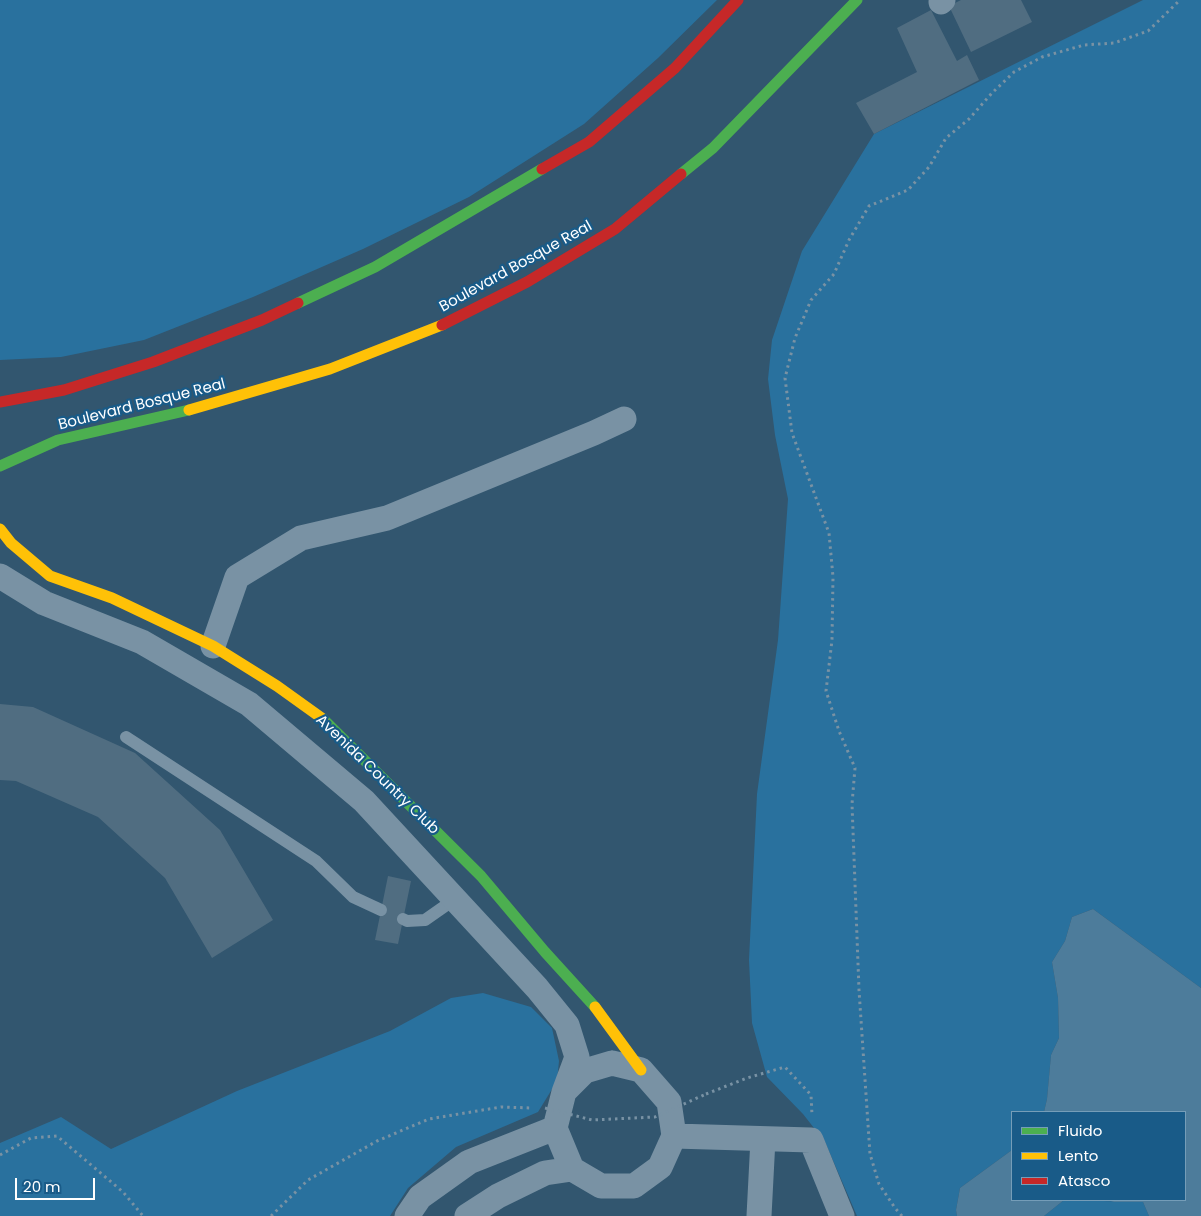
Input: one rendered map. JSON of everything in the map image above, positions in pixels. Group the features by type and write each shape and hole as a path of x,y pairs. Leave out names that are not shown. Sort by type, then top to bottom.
{"street":[{"path":"0,402 64,390 153,362 262,320 375,267 589,142 676,68 738,0"},
{"name":"Boulevard Bosque Real","path":"0,466 58,440 207,406 330,369 438,327 527,282 615,229 713,148 857,0"},
{"path":"213,646 237,577 300,538 387,518 624,419"},
{"name":"Avenida Country Club","path":"0,528 11,543 50,576 112,598 213,646 277,686 327,722 481,876 545,952 592,1003 640,1070"},
{"name":"Avenida Country Club","path":"0,576 44,603 142,642 248,704 364,800 537,988 568,1025 577,1056 564,1092"},
{"path":"407,1216 420,1198 469,1162 550,1118 564,1092 585,1071 612,1063 640,1070 669,1102 674,1136 660,1167 634,1186 601,1186 572,1169 550,1118"},
{"path":"674,1136 810,1140 842,1216"},
{"path":"759,1216 763,1139"},
{"path":"467,1216 498,1196 546,1173 572,1169"}],"lane":[{"path":"126,738 316,861 353,897 381,910"},
{"path":"403,919 407,921 425,920 455,899"}],"path":[{"path":"902,1216 894,1208 879,1184 870,1154 859,990 852,804 855,768 839,731 826,691 832,640 833,577 829,533 792,433 785,378 795,338 811,300 834,274 849,240 869,206 908,190 929,167 946,138 969,119 1014,72 1042,56 1084,45 1114,43 1148,31 1180,0"},
{"path":"271,1216 308,1180 377,1141 429,1119 501,1108 550,1118 592,1120 655,1117 706,1094 785,1066 811,1095 813,1125"},
{"path":"0,1155 31,1138 57,1136 123,1192 142,1216"}],"shaded area":[{"path":"0,0 717,0 658,58 584,124 469,197 363,249 253,297 144,340 61,357 0,360"},
{"path":"1143,0 1201,0 1201,988 1093,909 1072,917 1065,941 1052,962 1058,998 1059,1038 1051,1055 1044,1111 1011,1111 1011,1151 960,1188 956,1210 957,1216 857,1216 825,1142 803,1114 767,1077 752,1023 749,960 757,794 778,640 788,499 775,435 768,379 772,340 802,251 874,134"},
{"path":"1093,909 1201,988 1201,1216 1149,1216 1143,1202 1110,1201 1186,1201 1186,1111 1044,1111 1051,1055 1059,1038 1058,998 1052,962 1065,941 1072,917"},
{"path":"483,993 531,1007 552,1028 559,1061 557,1081 538,1112 456,1147 408,1188 390,1216 0,1216 0,1143 61,1117 111,1149 237,1091 390,1031 451,998"},
{"path":"1011,1151 1011,1201 1063,1201 1044,1216 957,1216 956,1210 960,1188"},
{"path":"1063,1201 1104,1201 1143,1202 1149,1216 1044,1216"}],"building":[{"path":"961,0 1021,0 1032,22 971,52 949,6"},
{"path":"931,10 957,61 967,55 979,80 874,134 856,103 917,72 897,28"},
{"path":"0,704 33,707 135,753 220,830 273,920 212,958 165,878 98,817 16,781 0,780"},
{"path":"388,876 411,881 398,944 375,940"}],"traffic: fast":[{"path":"681,174 713,148 857,0"},
{"path":"298,303 375,267 542,169"},
{"path":"0,466 58,440 189,410"},
{"path":"323,719 481,876 545,952 595,1007"}],"traffic: slow":[{"path":"189,410 330,369 442,325"},
{"path":"0,529 11,543 50,576 112,598 213,646 277,686 323,719"},
{"path":"595,1007 641,1070"}],"traffic: jam":[{"path":"542,169 589,142 675,68 738,0"},
{"path":"442,325 527,282 615,229 681,174"},
{"path":"0,402 64,390 153,362 262,320 298,303"}]}
